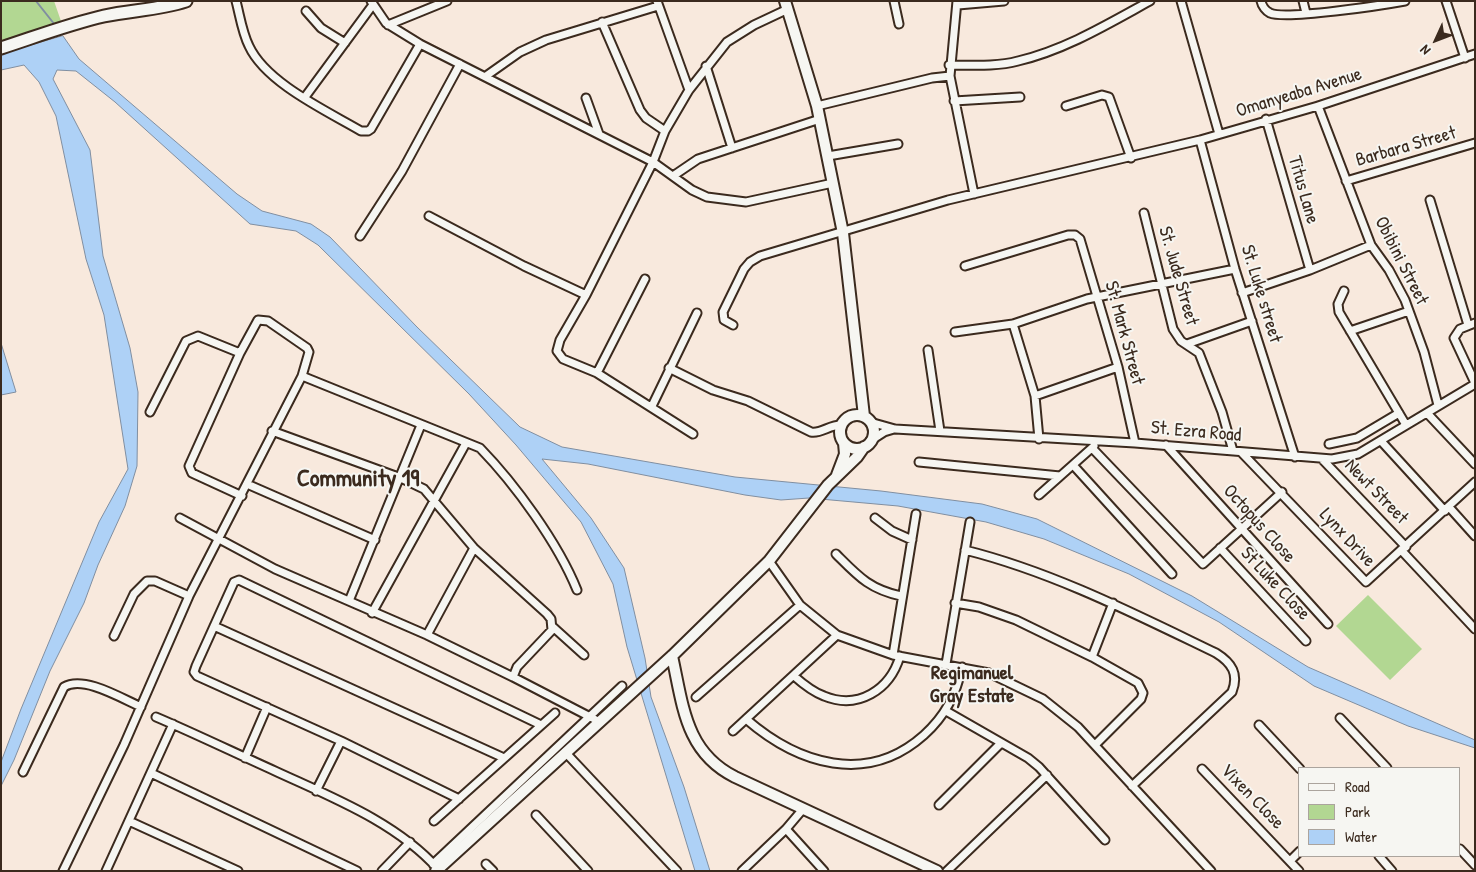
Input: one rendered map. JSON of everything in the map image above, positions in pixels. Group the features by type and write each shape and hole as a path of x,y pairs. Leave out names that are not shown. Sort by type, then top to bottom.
{"main road":[{"path":"1,48 87,20 152,10 186,1"}],"street":[{"path":"236,1 249,47 268,70 305,97 362,131 368,131 420,44"},
{"path":"388,25 447,1"},
{"path":"894,1 899,24"},
{"path":"974,194 954,101 949,65 957,3 1004,1"},
{"path":"949,65 1017,62 1045,53 1102,28 1150,1"},
{"path":"1181,1 1218,134"},
{"path":"1261,1 1262,6 1270,13 1281,15 1405,1"},
{"path":"1303,1 1306,13"},
{"path":"1336,1 1338,10"},
{"path":"1446,1 1465,58"},
{"path":"305,97 372,4 388,25 420,44 653,162 692,190 707,197 746,202 833,182"},
{"path":"486,76 530,47 658,4 689,90"},
{"path":"436,868 594,719 672,656 769,561 828,486 858,457 874,432 867,419 860,396 843,233 828,156 817,106 787,5 735,36 706,66 689,90 665,131 653,162 556,351 563,359 597,373 652,406 693,434"},
{"path":"306,11 322,28 345,43"},
{"path":"602,22 640,110 646,118 665,131"},
{"name":"Omanyeaba Avenue","path":"733,325 724,320 723,312 750,262 760,256 974,194 1200,140 1266,119 1318,106 1475,54"},
{"path":"360,236 402,171 460,64"},
{"path":"706,66 732,148"},
{"path":"817,106 932,78 950,76"},
{"path":"1066,106 1102,94 1110,97 1131,158"},
{"path":"954,101 1020,97"},
{"path":"586,98 599,134"},
{"name":"Obibini Street","path":"1318,106 1371,245 1389,270 1409,311 1424,352 1438,405"},
{"path":"673,176 698,159 820,119"},
{"name":"Titus Lane","path":"1266,119 1310,270"},
{"name":"St. Luke street","path":"1200,140 1242,293 1295,457"},
{"path":"828,156 898,144"},
{"name":"Barbara Street","path":"1346,181 1475,144"},
{"path":"1430,200 1471,324 1460,329 1454,338 1475,383"},
{"name":"St. Jude Street","path":"1144,213 1172,329 1181,341 1199,353 1222,412 1233,451"},
{"path":"429,216 524,266 586,294"},
{"name":"St. Mark Street","path":"965,266 1075,235 1080,240 1118,367 1135,443"},
{"path":"1242,293 1310,270 1371,245"},
{"path":"955,332 1014,324 1098,297 1235,269"},
{"path":"597,373 645,279"},
{"path":"1344,291 1338,307 1350,331 1406,424"},
{"path":"1350,331 1409,311"},
{"path":"652,406 697,312"},
{"path":"62,871 141,707 189,596 220,539 242,496 272,432 302,376 309,352 307,348 263,319 256,322 240,353 189,466 192,473 242,496"},
{"path":"1187,344 1252,321"},
{"path":"1014,324 1035,396 1038,439"},
{"path":"150,412 186,341 192,337 198,336 240,353"},
{"path":"928,350 940,431"},
{"path":"1035,396 1118,367"},
{"path":"669,368 713,390 748,401 811,432 819,432 829,426 841,425"},
{"path":"302,376 474,445 492,460 524,502 565,562 577,590"},
{"name":"St. Ezra Road","path":"895,429 940,431 1095,445 1135,443 1322,459 1345,458 1358,454 1381,441 1475,383"},
{"path":"837,476 845,454 844,442 841,437 841,425 849,416 860,396"},
{"path":"1427,412 1475,464"},
{"path":"1329,444 1357,438 1400,413"},
{"path":"849,416 867,419 895,429"},
{"path":"349,602 421,425"},
{"path":"844,442 853,448 867,444 884,432 895,429"},
{"path":"272,432 401,478 424,489 474,548 547,614 551,619 553,627 584,656"},
{"path":"1381,441 1475,536"},
{"path":"372,613 466,443"},
{"path":"1039,495 1095,445 1200,563 1206,563 1282,492"},
{"name":"Octopus Close","path":"1166,445 1328,624"},
{"name":"Lynx Drive","path":"1242,453 1282,492 1364,582 1370,580 1475,482"},
{"name":"Newt Street","path":"1322,459 1475,630"},
{"path":"919,462 1060,476"},
{"path":"1074,465 1172,574"},
{"path":"247,484 374,540"},
{"path":"794,676 822,696 849,701 862,699 884,685 896,668 901,596 916,514"},
{"path":"180,518 275,568 427,636 513,677 594,719"},
{"path":"875,518 892,531 912,540"},
{"path":"946,664 970,522"},
{"path":"427,636 474,548"},
{"name":"St Luke Close","path":"1220,548 1306,641"},
{"path":"965,550 997,558 1113,603 1216,653 1228,661 1235,672 1236,682 1232,692 1132,786"},
{"path":"836,554 873,588 901,596"},
{"path":"769,561 800,605 837,634 896,655 962,667 1002,679 1043,699 1078,727 1211,871"},
{"path":"459,799 341,741 198,676 194,672 230,587 239,580 541,725"},
{"path":"114,636 134,594 147,581 155,581 189,596"},
{"path":"955,603 979,607 1016,620 1092,657 1138,683 1143,693 1141,699 1094,745"},
{"path":"1092,657 1113,603"},
{"path":"696,697 800,605"},
{"path":"214,626 504,758"},
{"path":"513,677 517,667 548,635 553,627"},
{"path":"733,731 837,634"},
{"path":"672,656 684,712 693,736 706,758 724,771 937,871"},
{"path":"746,719 767,738 810,758 852,765 876,762 900,754 927,732 946,711 953,698 962,667"},
{"path":"23,772 64,686 72,682 84,683 141,707"},
{"path":"436,868 565,752 622,686"},
{"path":"245,758 267,708"},
{"path":"946,711 1028,758 1047,775 1105,840"},
{"path":"434,821 556,713"},
{"path":"156,717 316,790 381,824 410,842 436,868"},
{"path":"1340,718 1386,767"},
{"path":"106,871 173,724"},
{"path":"1259,725 1298,767"},
{"path":"316,790 341,741"},
{"path":"939,805 1001,743"},
{"path":"565,752 677,871"},
{"name":"Vixen Close","path":"1202,768 1299,871"},
{"path":"151,773 357,871"},
{"path":"947,871 1047,775"},
{"path":"742,871 786,829 803,808"},
{"path":"536,814 588,871"},
{"path":"129,821 238,871"},
{"path":"786,829 824,871"},
{"path":"382,871 410,842"},
{"path":"1461,850 1475,865"},
{"path":"1290,861 1298,854"},
{"path":"1380,857 1392,871"},
{"path":"486,864 493,871"}],"green space":[{"path":"1,1 54,1 62,24 1,41"},
{"path":"1368,595 1422,649 1390,680 1336,626"}],"water":[{"path":"63,36 79,59 237,194 262,211 311,224 330,237 417,327 520,427 562,447 735,477 881,491 982,504 1037,519 1192,596 1308,667 1475,740 1475,748 1408,726 1314,686 1219,622 1129,574 1044,539 986,522 898,506 809,498 781,500 745,495 588,464 542,459 591,518 624,568 645,658 651,697 684,787 710,871 695,871 627,647 613,584 581,522 516,445 469,394 318,245 296,231 250,224 115,102 76,71 57,70 53,79 90,150 103,256 130,348 138,392 137,466 125,506 98,565 84,603 50,671 14,760 1,786 1,762 21,709 99,522 128,469 104,315 86,259 56,116 39,82 24,65 1,70 1,54"},
{"path":"1,343 16,392 1,395"}],"waterway":[{"path":"36,1 55,25"}],"district":[{"name":"Community 19","path":"358,480"},
{"name":"Regimanuel Gray Estate","path":"972,686"}]}
